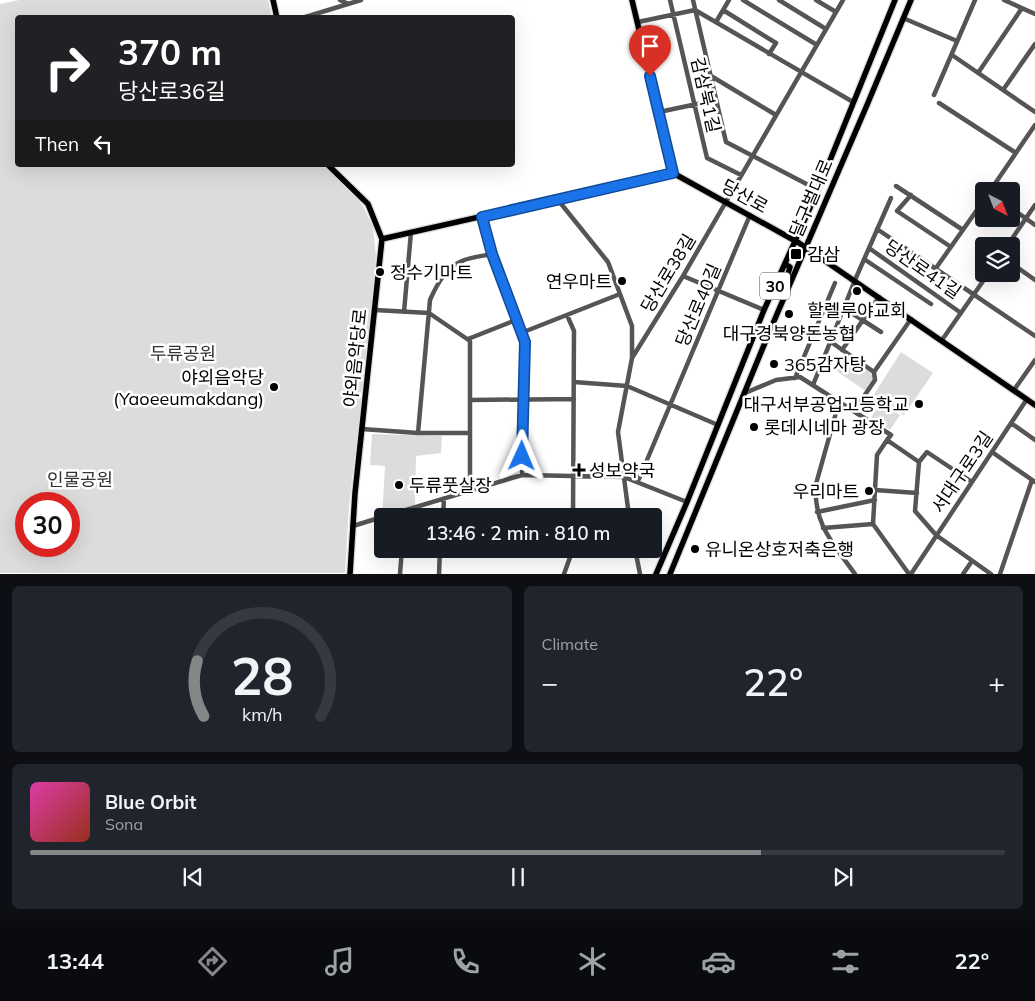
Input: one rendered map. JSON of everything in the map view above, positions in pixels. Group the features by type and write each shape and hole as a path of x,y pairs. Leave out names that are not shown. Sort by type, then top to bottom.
{"main road":[{"path":"273,0 276,15"},
{"path":"382,239 673,173 632,0"},
{"name":"달구벌대로","path":"656,574 764,310 818,190 896,0"},
{"name":"달구벌대로","path":"670,574 790,283 911,0"},
{"name":"야외음악당로","path":"330,167 368,204 382,239 362,429 350,574"},
{"name":"당산로","path":"673,173 806,247 1035,405"},
{"path":"785,264 790,267 787,277 790,283"}],"street":[{"path":"340,0 348,4"},
{"path":"312,15 361,0"},
{"name":"감삼북1길","path":"670,0 706,158 741,175"},
{"path":"693,0 726,142 818,190"},
{"path":"716,22 729,0"},
{"path":"743,0 817,45"},
{"path":"778,0 826,29"},
{"path":"816,0 836,12"},
{"name":"당산로38길","path":"632,358 683,276 842,0"},
{"path":"934,95 975,0"},
{"path":"1004,0 1035,14"},
{"path":"978,73 1022,8"},
{"path":"638,22 695,10 853,102"},
{"path":"723,10 776,43 769,54"},
{"path":"904,18 958,41"},
{"path":"1003,90 1035,44"},
{"path":"952,55 1035,112"},
{"path":"710,76 776,115"},
{"path":"659,112 716,100"},
{"path":"939,103 1016,153"},
{"path":"996,182 1035,125"},
{"path":"896,186 963,230"},
{"path":"911,195 897,211 951,248"},
{"name":"당산로41길","path":"854,280 891,198"},
{"path":"558,200 608,262 632,326 632,358 618,432 628,508"},
{"path":"1013,237 1035,205"},
{"path":"936,268 975,213"},
{"path":"1020,214 1035,225"},
{"name":"당산로40길","path":"639,479 750,215"},
{"path":"482,217 492,254 525,342 522,475"},
{"path":"877,229 1035,336"},
{"path":"404,312 412,232"},
{"name":"당산로41길","path":"868,248 961,313"},
{"path":"418,433 430,300 437,285 449,270 460,261 492,254"},
{"name":"당산로41길","path":"864,259 931,304"},
{"path":"1020,269 1035,280"},
{"path":"683,276 764,310"},
{"path":"813,385 854,280"},
{"path":"942,340 982,282"},
{"path":"795,378 835,283"},
{"path":"521,333 620,294"},
{"path":"842,350 879,297"},
{"path":"844,308 881,332"},
{"path":"375,310 429,314 470,341 470,491"},
{"path":"567,315 574,332 573,508"},
{"path":"854,411 875,380 874,372 911,319"},
{"path":"468,339 516,320"},
{"path":"830,342 874,372"},
{"path":"1014,390 1035,360"},
{"path":"745,393 776,380 800,377 891,435 877,455 874,524 823,528"},
{"path":"574,382 627,386 718,425"},
{"path":"470,400 574,399"},
{"name":"서대구로3길","path":"874,524 910,574 1027,399"},
{"path":"839,402 816,484 815,496 817,512 823,528 855,574"},
{"name":"서대구로3길","path":"1011,423 1035,440"},
{"path":"362,429 418,433 470,432"},
{"path":"887,440 920,462 926,452 972,482"},
{"path":"992,452 1033,481 1000,574"},
{"name":"서대구로3길","path":"920,462 916,511 936,536 991,574"},
{"path":"419,508 522,475 624,477 687,502"},
{"name":"서대구로3길","path":"875,490 917,493"},
{"path":"443,508 444,499"},
{"path":"817,512 875,500"},
{"path":"353,526 374,520"},
{"path":"400,574 401,558"},
{"path":"439,574 440,558"},
{"path":"564,574 570,558"},
{"path":"637,558 640,574"},
{"path":"963,574 972,561"}],"green space":[{"name":"두류공원","path":"19,0 268,0 272,15 15,15 15,167 326,167 349,188 363,206 373,227 376,256 367,357 349,505 345,573 0,573 0,4"},
{"path":"901,352 933,373 904,415 873,396"},
{"path":"847,354 874,372 875,380 867,392 835,370"},
{"path":"881,403 900,415 890,430 871,417"},
{"name":"두류풋살장","path":"372,434 442,436 441,453 416,456 415,505 407,508 383,508 385,466 370,465"}],"place":[{"name":"감삼","path":"796,254"},
{"name":"정수기마트","path":"380,272"},
{"name":"연우마트","path":"622,281"},
{"name":"할렐루야교회","path":"857,291"},
{"name":"대구경북양돈농협","path":"789,314"},
{"name":"365감자탕","path":"774,364"},
{"name":"야외음악당 (Yaoeeumakdang)","path":"274,387"},
{"name":"대구서부공업고등학교","path":"919,404"},
{"name":"롯데시네마 광장","path":"754,427"},
{"name":"성보약국","path":"579,470"},
{"name":"두류풋살장","path":"399,485"},
{"name":"우리마트","path":"869,491"},
{"name":"유니온상호저축은행","path":"695,549"}],"route":[{"path":"522,456 525,342 492,254 482,217 673,173 650,76"}],"park label":[{"name":"인물공원","path":"80,479"}]}
